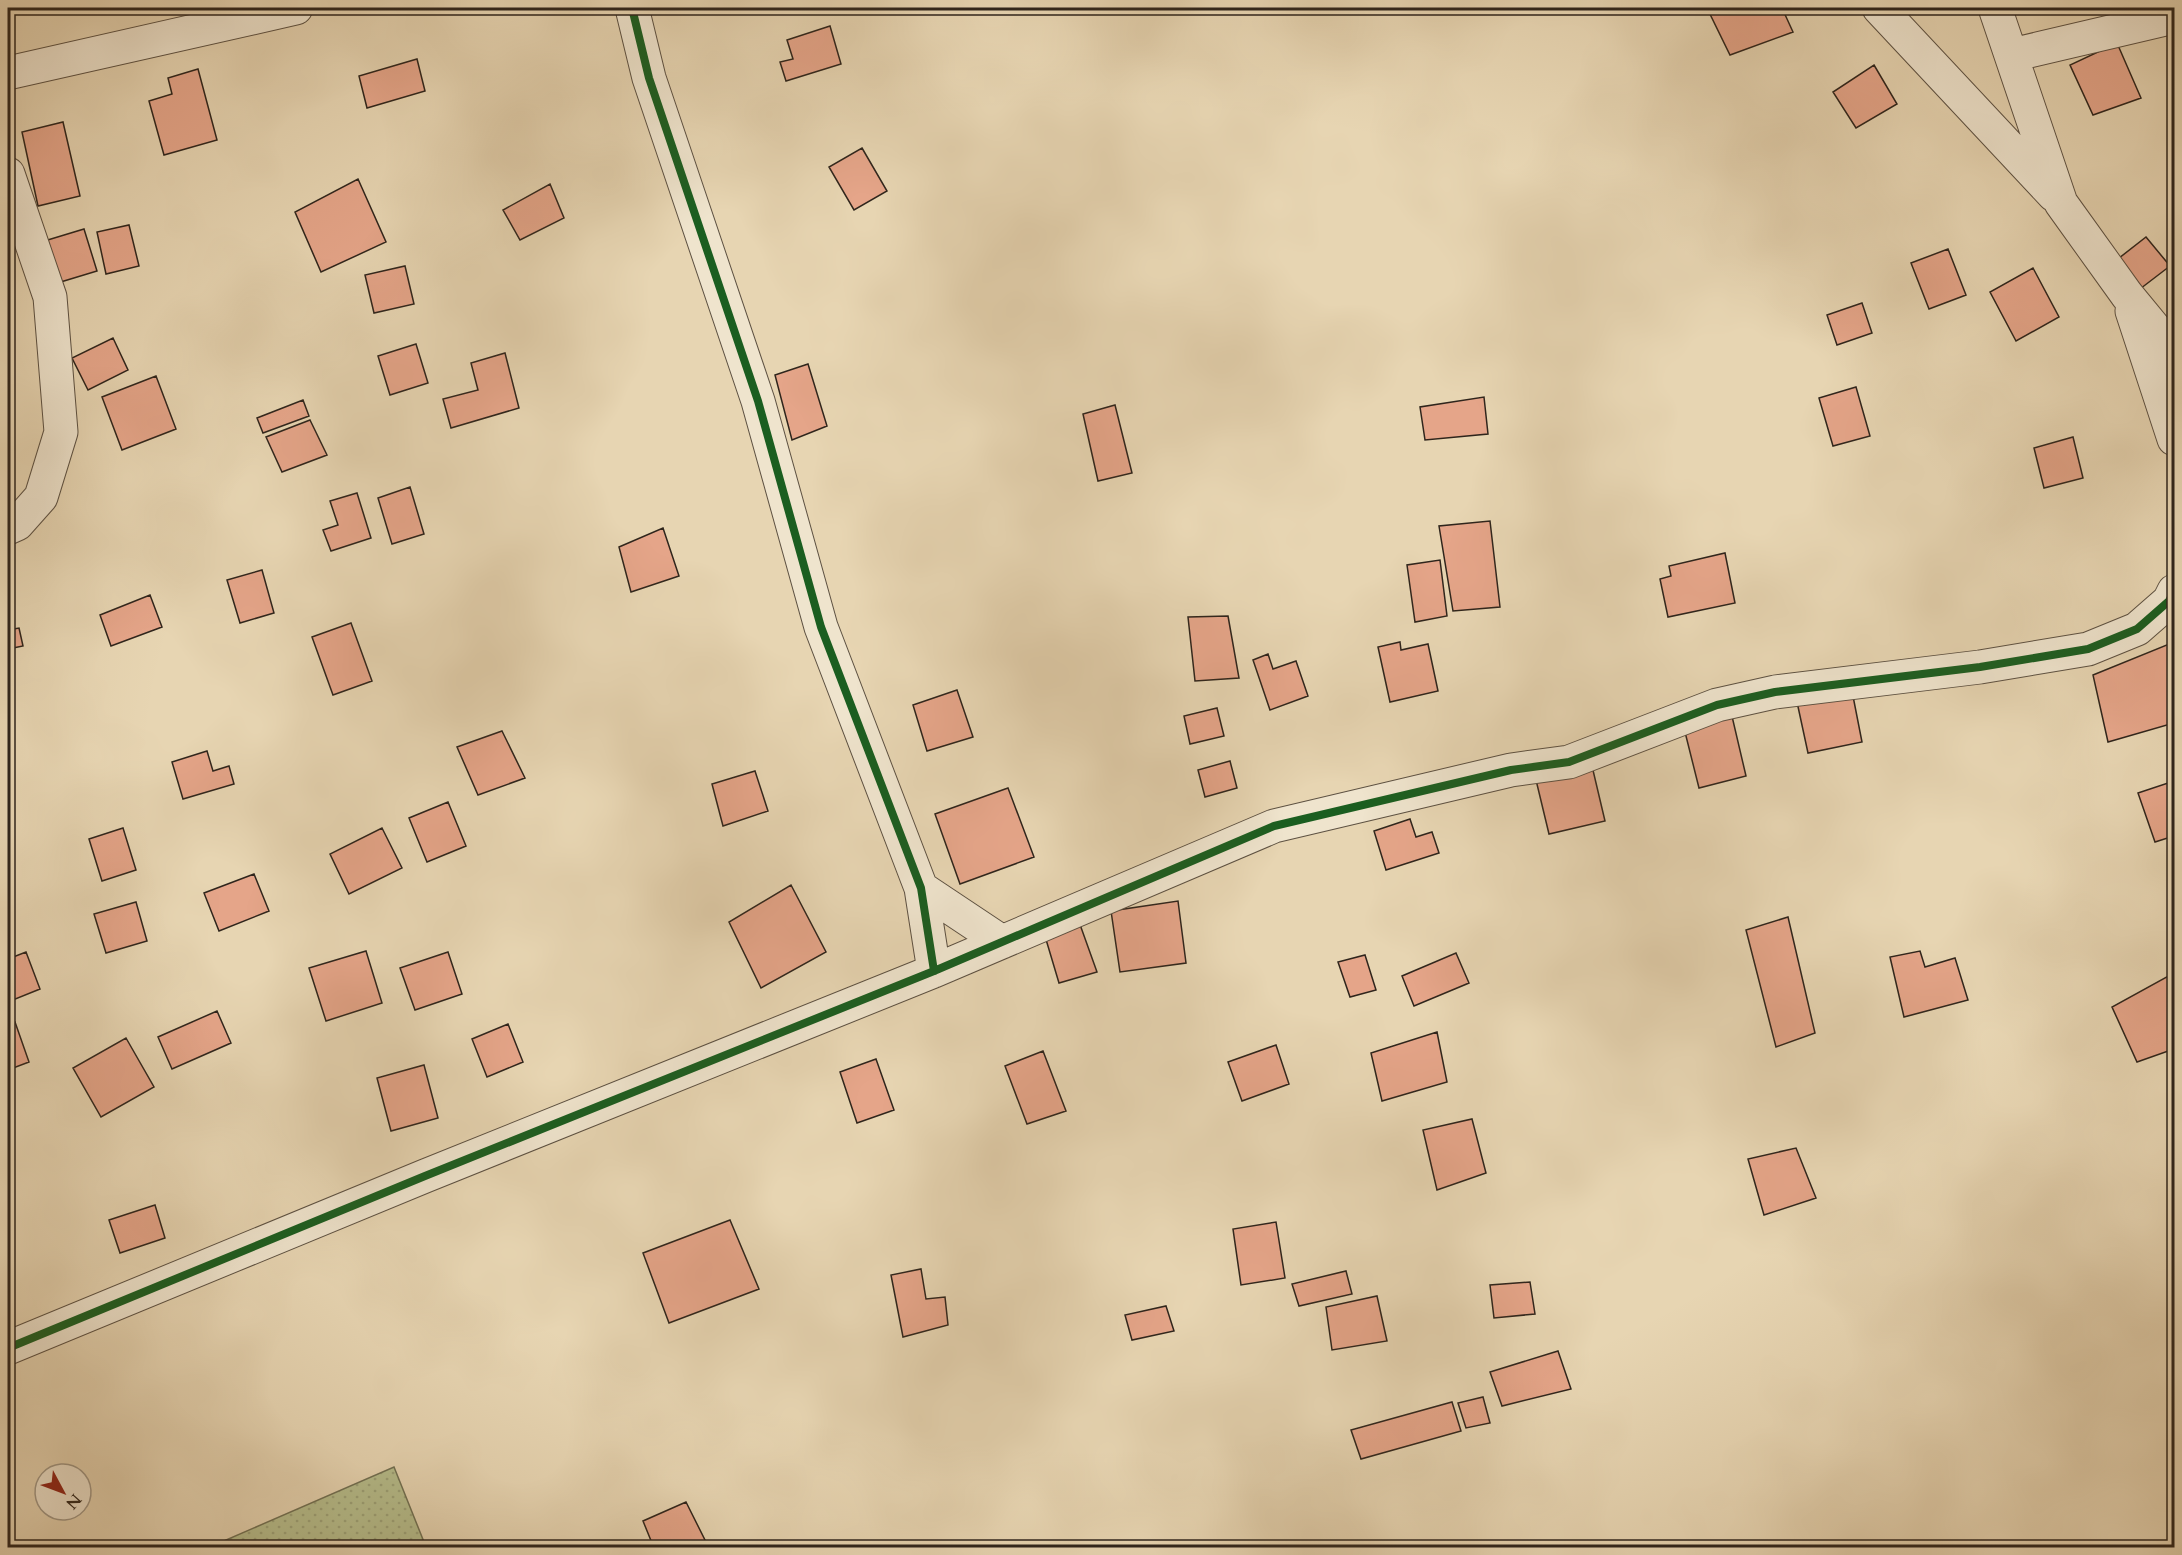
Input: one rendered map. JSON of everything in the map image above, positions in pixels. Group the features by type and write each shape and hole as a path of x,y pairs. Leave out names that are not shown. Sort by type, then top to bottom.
{"street":[{"path":"8,73 296,8"},
{"path":"632,8 649,78 758,401 821,627 921,888 934,971"},
{"path":"1879,8 2061,203 2127,295 2175,352"},
{"path":"1995,8 2061,203"},
{"path":"2012,55 2175,17"},
{"path":"8,174 50,297 61,432 41,497 17,524 8,528"},
{"path":"2127,295 2175,439"},
{"path":"8,1348 425,1176 934,971 1274,826 1511,771 1569,762 1717,705 1775,692 1980,667 2088,649 2137,629 2169,601 2175,591"},
{"path":"921,888 1002,942"}],"green space":[{"path":"394,1467 426,1547 210,1547"}],"building":[{"path":"1707,8 1782,8 1793,32 1730,55"},
{"path":"830,26 841,64 786,81 780,62 793,59 787,40"},
{"path":"2117,43 2141,98 2093,115 2070,65"},
{"path":"417,59 425,91 367,108 359,76"},
{"path":"1874,65 1897,104 1856,128 1833,92"},
{"path":"198,69 217,140 164,155 149,101 172,94 168,78"},
{"path":"63,122 80,196 38,206 22,132"},
{"path":"862,148 887,191 854,210 829,167"},
{"path":"358,179 386,242 321,272 295,212"},
{"path":"550,184 564,218 520,240 503,210"},
{"path":"129,225 139,266 106,274 97,232"},
{"path":"84,229 97,271 54,284 41,242"},
{"path":"2146,237 2170,266 2136,292 2114,262"},
{"path":"1948,249 1966,295 1929,309 1911,263"},
{"path":"405,266 414,304 374,313 365,275"},
{"path":"2033,268 2059,317 2016,341 1990,292"},
{"path":"1862,303 1872,333 1837,345 1827,315"},
{"path":"113,338 128,370 88,390 72,358"},
{"path":"416,344 428,383 390,395 378,356"},
{"path":"505,353 519,408 451,428 443,399 478,390 471,363"},
{"path":"808,364 827,426 792,440 775,375"},
{"path":"156,376 176,429 122,450 102,397"},
{"path":"1856,387 1870,436 1833,446 1819,398"},
{"path":"1484,397 1488,434 1425,440 1420,407"},
{"path":"303,400 309,416 263,433 257,418"},
{"path":"1115,405 1132,473 1098,481 1083,414"},
{"path":"310,420 327,455 282,472 266,437"},
{"path":"2073,437 2083,478 2044,488 2034,448"},
{"path":"410,487 424,534 392,544 378,498"},
{"path":"357,493 371,538 331,551 323,530 338,525 330,501"},
{"path":"1490,521 1500,607 1453,611 1439,526"},
{"path":"663,528 679,576 631,592 619,547"},
{"path":"1725,553 1735,603 1668,617 1660,579 1671,576 1669,566"},
{"path":"1440,560 1447,616 1415,622 1407,565"},
{"path":"262,570 274,613 240,623 227,580"},
{"path":"150,595 162,627 111,646 100,615"},
{"path":"1228,616 1239,678 1195,681 1188,617"},
{"path":"351,623 372,681 333,695 312,637"},
{"path":"19,628 23,646 8,649 8,630"},
{"path":"1400,642 1401,650 1428,644 1438,691 1390,702 1378,647"},
{"path":"2174,642 2174,723 2108,742 2093,675"},
{"path":"1268,654 1273,669 1296,661 1308,696 1270,710 1253,660"},
{"path":"957,690 973,737 927,751 913,705"},
{"path":"1852,691 1862,742 1808,753 1797,702"},
{"path":"1217,708 1224,736 1190,744 1184,716"},
{"path":"1731,712 1746,776 1699,788 1683,724"},
{"path":"502,731 525,778 478,795 457,747"},
{"path":"207,751 213,771 229,766 234,784 183,799 172,762"},
{"path":"1230,761 1237,788 1205,797 1198,770"},
{"path":"1592,766 1605,821 1549,834 1536,780"},
{"path":"755,771 768,811 723,826 712,784"},
{"path":"2174,781 2174,836 2155,842 2138,793"},
{"path":"1008,788 1034,857 960,884 935,814"},
{"path":"448,802 466,846 427,862 409,818"},
{"path":"1410,819 1416,837 1432,832 1439,853 1386,870 1374,831"},
{"path":"123,828 136,870 102,881 89,839"},
{"path":"382,828 402,868 349,894 330,854"},
{"path":"254,874 269,911 219,931 204,893"},
{"path":"791,885 826,952 761,988 729,922"},
{"path":"1178,901 1186,963 1120,972 1111,911"},
{"path":"136,902 147,941 106,953 94,914"},
{"path":"1073,905 1097,972 1059,983 1039,916"},
{"path":"1788,917 1815,1033 1776,1047 1746,930"},
{"path":"366,951 382,1003 326,1021 309,968"},
{"path":"1920,951 1925,967 1955,958 1968,1000 1904,1017 1890,957"},
{"path":"26,952 40,989 8,1002 8,959"},
{"path":"448,952 462,994 415,1010 400,968"},
{"path":"1456,953 1469,983 1414,1006 1402,976"},
{"path":"1365,955 1376,990 1350,997 1338,962"},
{"path":"2172,974 2174,980 2174,1049 2137,1062 2112,1007"},
{"path":"217,1011 231,1043 172,1069 158,1037"},
{"path":"15,1022 29,1062 8,1070 8,1025"},
{"path":"508,1024 523,1062 487,1077 472,1039"},
{"path":"1437,1032 1447,1082 1382,1101 1371,1053"},
{"path":"126,1038 154,1087 101,1117 73,1068"},
{"path":"1276,1045 1289,1084 1242,1101 1228,1062"},
{"path":"1043,1051 1066,1111 1027,1124 1005,1066"},
{"path":"876,1059 894,1110 857,1123 840,1072"},
{"path":"424,1065 438,1118 391,1131 377,1078"},
{"path":"1472,1119 1486,1173 1437,1190 1423,1130"},
{"path":"1796,1148 1816,1198 1764,1215 1748,1159"},
{"path":"155,1205 165,1238 120,1253 109,1220"},
{"path":"730,1220 759,1289 669,1323 643,1253"},
{"path":"1276,1222 1285,1278 1241,1285 1233,1229"},
{"path":"921,1269 926,1299 945,1297 948,1325 903,1337 891,1275"},
{"path":"1346,1271 1352,1294 1299,1306 1292,1284"},
{"path":"1530,1282 1535,1314 1494,1318 1490,1285"},
{"path":"1377,1296 1387,1341 1332,1350 1326,1307"},
{"path":"1166,1306 1174,1331 1132,1340 1125,1315"},
{"path":"1558,1351 1571,1389 1502,1406 1490,1372"},
{"path":"1483,1397 1490,1423 1466,1428 1458,1403"},
{"path":"1452,1402 1461,1431 1361,1459 1351,1430"},
{"path":"686,1502 709,1548 654,1548 643,1521"}],"cycle path":[{"path":"632,8 649,78 758,401 821,627 921,888 934,971"},
{"path":"8,1348 425,1176 934,971 1274,826 1511,770 1569,762 1717,705 1775,692 1980,667 2088,649 2137,629 2169,601 2174,591"}]}
